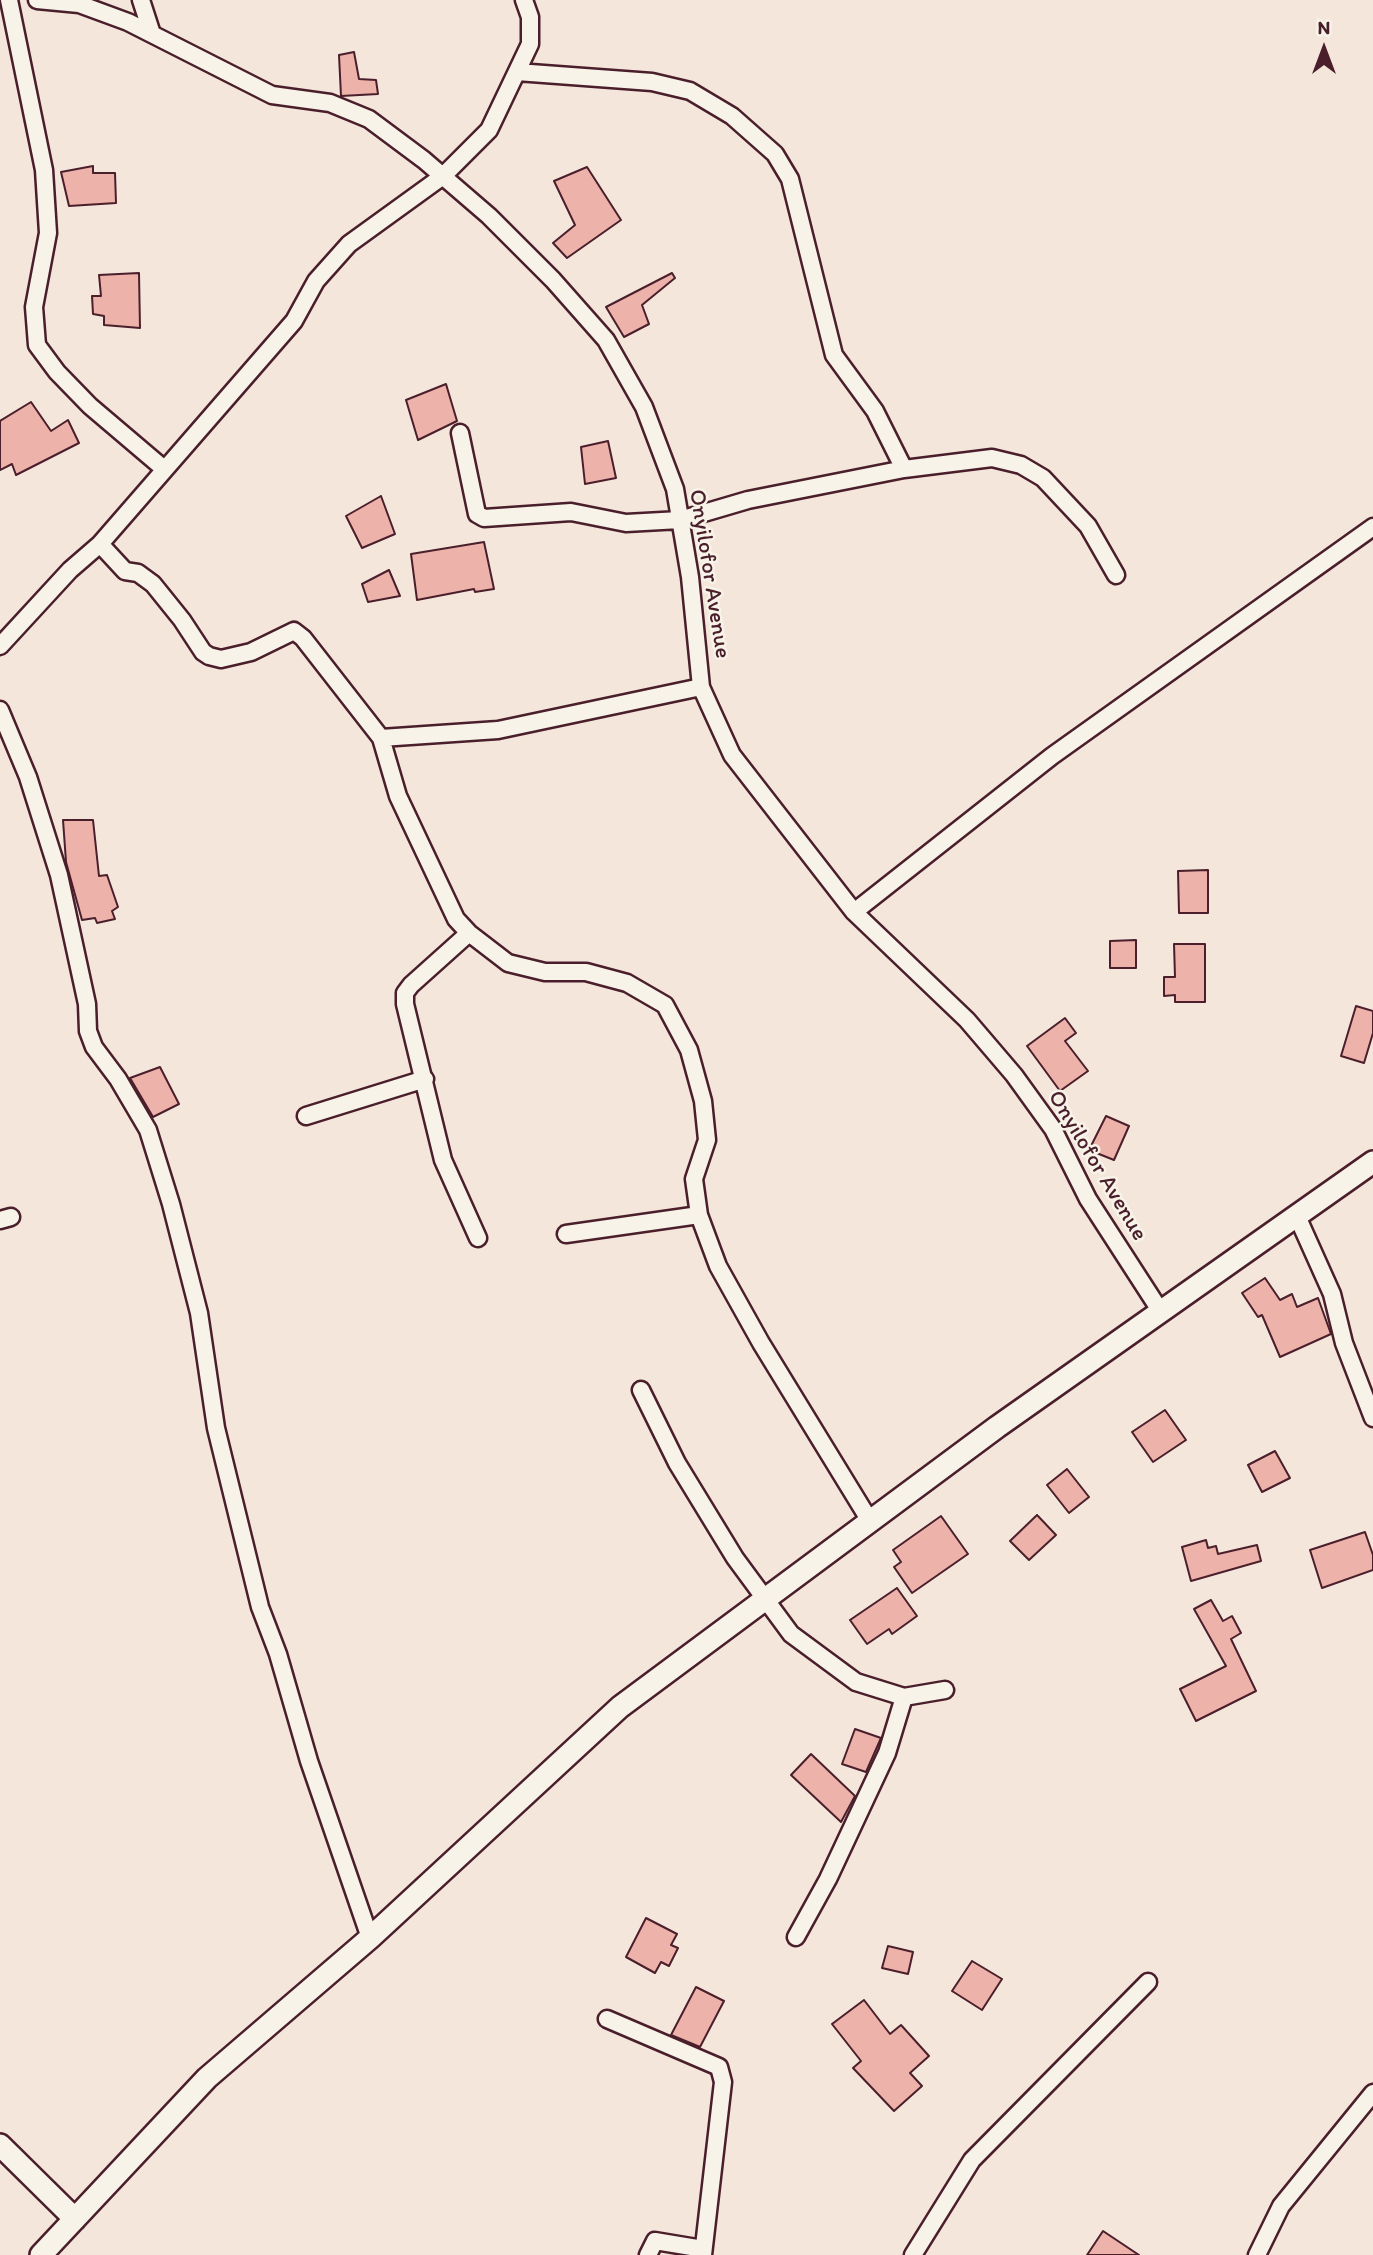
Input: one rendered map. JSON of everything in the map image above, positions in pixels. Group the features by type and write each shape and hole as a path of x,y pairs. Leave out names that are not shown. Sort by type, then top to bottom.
{"main road":[{"path":"41,2255 207,2078 370,1938 620,1707 870,1521 1373,1162"},
{"path":"0,2145 75,2219"}],"street":[{"path":"9,0 44,170 48,233 34,307 37,345 90,406 163,468"},
{"name":"Onyilofor Avenue","path":"37,0 79,4 152,34 272,95 330,103 369,118 489,216 553,280 606,340 643,407 675,489 690,577 701,687 732,755 854,912 967,1020 1014,1075 1053,1129 1088,1199 1161,1312"},
{"path":"141,0 152,34"},
{"path":"0,646 70,570 100,544 293,321 316,281 349,244 443,176 489,130 530,44 530,17 524,0"},
{"path":"517,72 652,82 690,91 732,116 775,154 790,179 834,355 875,411 904,469"},
{"path":"460,433 477,514 484,518 571,512 626,523 680,520 748,500 904,469 992,458 1021,465 1043,478 1088,526 1116,575"},
{"path":"854,912 1052,756 1373,527"},
{"path":"100,544 125,571 138,573 153,584 203,652 209,656 221,659 251,652 293,631 303,638 381,738 398,796 456,919 469,933 508,963 545,972 586,972 613,979 627,983 665,1004 689,1050 704,1101 707,1140 694,1179 699,1215 718,1266 761,1343 870,1521"},
{"path":"381,738 498,730 701,687"},
{"path":"0,710 29,777 59,875 87,1004 88,1031 94,1046 118,1079 148,1130 171,1204 199,1313 216,1428 260,1607 278,1654 309,1761 370,1938"},
{"path":"469,933 405,993 405,1004 443,1160 478,1238"},
{"path":"306,1116 425,1079"},
{"path":"566,1234 699,1215"},
{"path":"1297,1216 1332,1294 1344,1343 1373,1418"},
{"path":"641,1390 677,1463 735,1558 792,1634 856,1682 904,1697 945,1690"},
{"path":"796,1937 828,1879 887,1753 904,1697"},
{"path":"913,2255 972,2160 1148,1982"},
{"path":"607,2019 719,2067 723,2082 703,2252 655,2241 648,2255"},
{"path":"1257,2255 1281,2206 1371,2098"}],"building":[{"path":"354,52 359,79 376,80 378,94 341,96 339,55"},
{"path":"93,166 93,173 115,173 116,203 69,206 61,172"},
{"path":"587,167 621,220 567,258 553,243 575,225 554,181"},
{"path":"139,273 140,328 104,325 104,316 93,314 92,296 101,296 99,275"},
{"path":"672,273 675,278 642,305 649,324 624,337 606,307"},
{"path":"446,384 457,421 418,440 406,400"},
{"path":"31,402 51,431 68,420 79,443 16,475 12,464 0,470 0,421"},
{"path":"608,441 616,478 585,484 581,447"},
{"path":"381,496 395,534 362,548 346,516"},
{"path":"484,542 494,589 475,592 474,589 417,600 411,554"},
{"path":"389,570 400,596 368,602 362,584"},
{"path":"63,820 93,820 99,876 107,875 118,907 112,911 115,919 97,923 95,918 82,920 66,862"},
{"path":"1208,870 1208,913 1179,913 1178,871"},
{"path":"1136,940 1136,968 1110,968 1110,941"},
{"path":"1174,944 1205,944 1205,1002 1175,1002 1175,995 1164,996 1164,977 1175,977"},
{"path":"1356,1006 1373,1011 1373,1033 1364,1063 1341,1056"},
{"path":"1065,1018 1076,1033 1065,1041 1088,1071 1060,1091 1027,1046"},
{"path":"160,1067 179,1104 153,1117 130,1078"},
{"path":"1106,1116 1129,1126 1114,1160 1089,1150"},
{"path":"1265,1278 1280,1300 1292,1294 1297,1307 1318,1298 1331,1334 1280,1357 1262,1315 1258,1317 1242,1293"},
{"path":"1165,1410 1186,1440 1153,1462 1132,1432"},
{"path":"1275,1451 1290,1478 1262,1492 1248,1465"},
{"path":"1067,1469 1089,1497 1069,1513 1047,1485"},
{"path":"1037,1515 1056,1535 1029,1560 1010,1541"},
{"path":"941,1516 968,1554 912,1593 894,1567 901,1562 893,1550"},
{"path":"1365,1532 1373,1555 1373,1570 1322,1588 1310,1550"},
{"path":"1206,1540 1208,1548 1216,1546 1218,1554 1257,1545 1261,1561 1191,1581 1182,1547"},
{"path":"897,1588 917,1616 892,1634 889,1629 867,1644 850,1620"},
{"path":"1211,1600 1223,1621 1232,1616 1241,1633 1231,1639 1256,1691 1196,1721 1180,1689 1226,1666 1194,1609"},
{"path":"855,1729 881,1738 866,1772 842,1764"},
{"path":"811,1754 855,1796 841,1822 791,1775"},
{"path":"646,1918 677,1934 671,1945 678,1948 669,1966 661,1962 655,1973 626,1957"},
{"path":"888,1946 913,1952 908,1974 882,1968"},
{"path":"972,1961 1002,1979 982,2010 952,1991"},
{"path":"696,1987 724,2001 700,2047 671,2035"},
{"path":"864,2000 890,2034 901,2025 929,2056 910,2073 922,2086 894,2111 853,2068 861,2061 832,2024"},
{"path":"1103,2231 1139,2255 1087,2255"}]}
